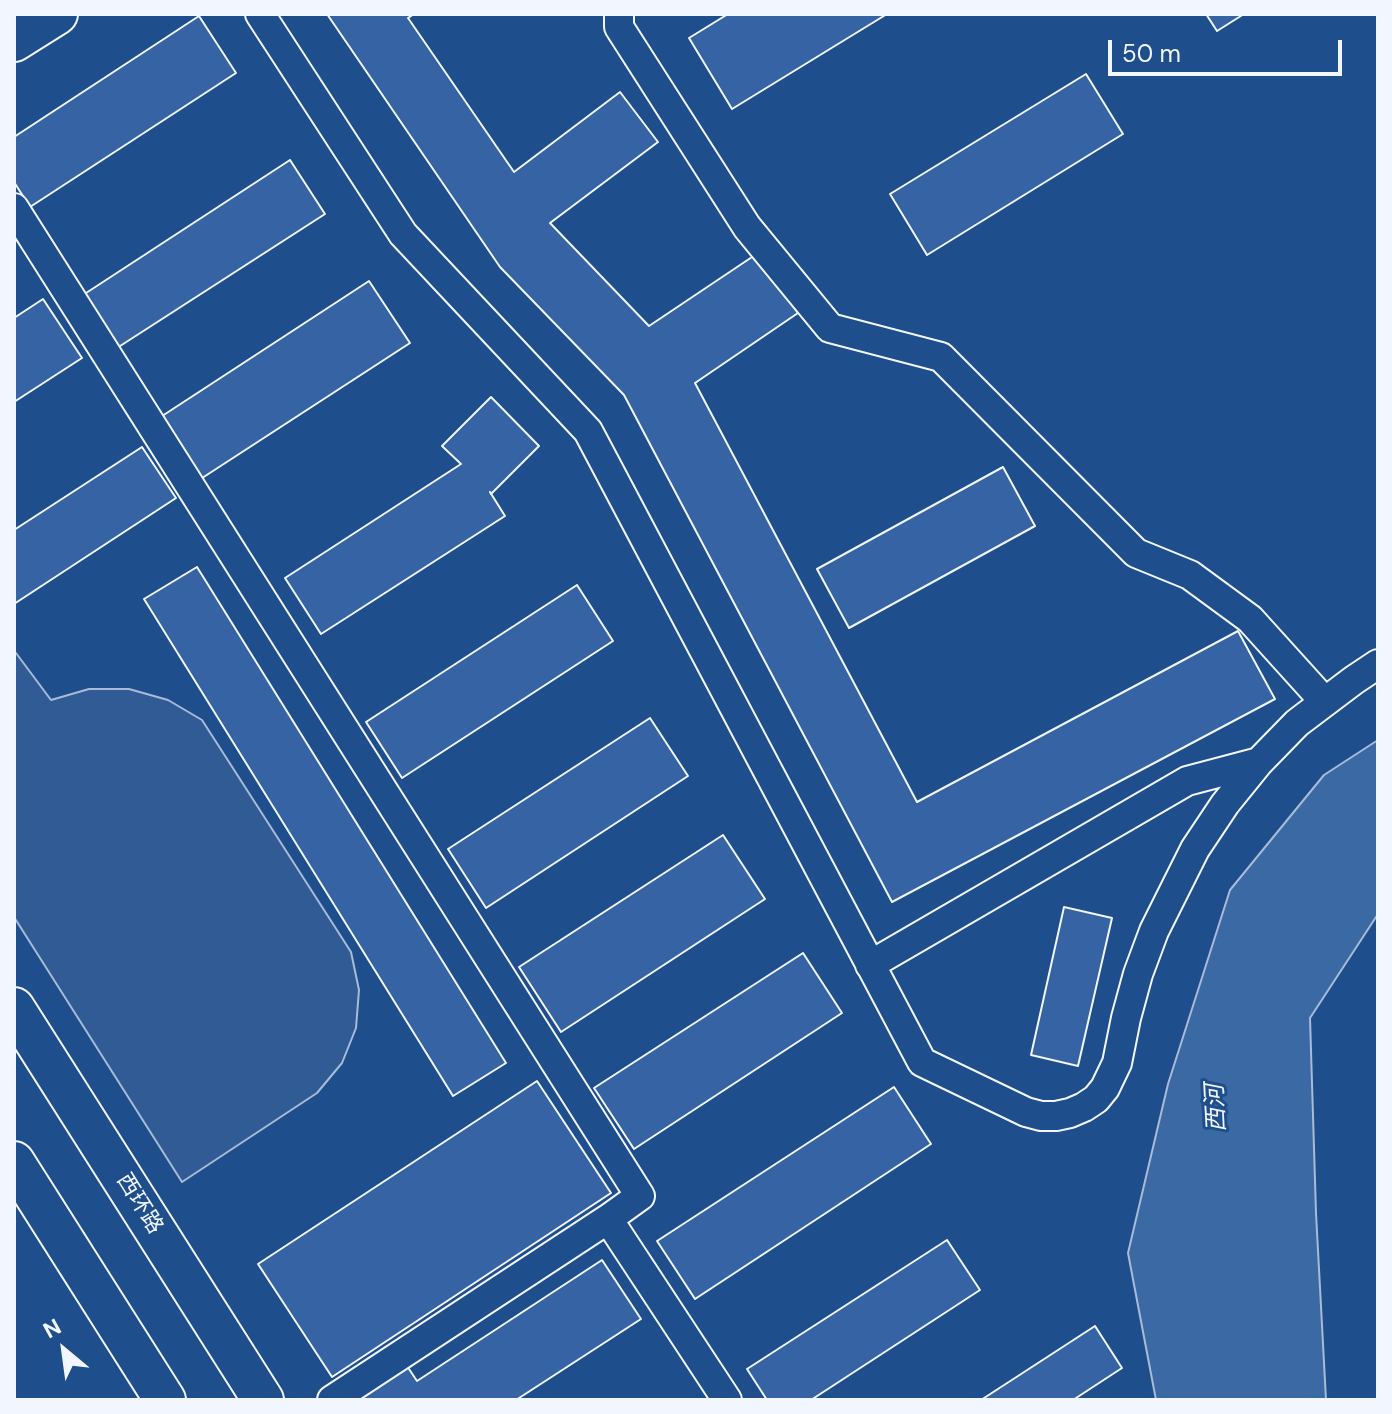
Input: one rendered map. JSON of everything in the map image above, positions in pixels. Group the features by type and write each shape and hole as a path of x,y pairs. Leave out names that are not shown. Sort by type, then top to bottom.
{"main road":[{"path":"14,41 57,14"},
{"name":"西环路","path":"14,1008 263,1400"},
{"path":"14,1162 165,1400"}],"street":[{"path":"260,14 403,234 588,431 922,1062 1026,1112 1041,1116 1070,1113 1096,1099 1112,1076 1138,974 1154,931 1195,849 1259,762 1297,723 1378,664"},
{"path":"619,14 619,27 747,227 830,328 941,357 1136,553 1190,575 1250,619 1325,702"},
{"path":"14,208 640,1196 332,1400"},
{"path":"870,965 1187,781 1259,762"},
{"path":"608,1219 727,1400"}],"shaded area":[{"path":"16,653 51,700 89,689 129,689 168,700 202,720 351,952 359,990 356,1028 342,1063 317,1093 182,1182 14,917"}],"water":[{"name":"西河","path":"1378,740 1378,914 1310,1018 1326,1400 1156,1400 1128,1253 1168,1084 1230,890 1324,775"}],"building":[{"path":"327,14 414,14 408,18 514,172 620,92 658,142 550,223 649,326 758,253 798,313 695,383 917,802 1238,631 1275,699 892,902 624,395 500,267"},
{"path":"728,14 887,14 732,109 689,38"},
{"path":"1206,14 1244,14 1217,31"},
{"path":"199,16 236,73 30,207 14,182 14,137"},
{"path":"1086,74 1123,134 927,255 890,194"},
{"path":"290,160 325,214 117,348 83,295"},
{"path":"369,281 410,343 196,482 156,420"},
{"path":"43,299 82,358 14,402 14,318"},
{"path":"491,397 539,446 491,494 505,516 321,634 285,578 461,464 442,446"},
{"path":"142,447 176,498 14,604 14,530"},
{"path":"1003,467 1035,526 849,628 817,569"},
{"path":"197,567 506,1063 453,1096 144,599"},
{"path":"577,585 613,641 402,778 366,722"},
{"path":"650,718 688,776 486,908 448,849"},
{"path":"723,835 765,899 561,1032 519,967"},
{"path":"1064,907 1112,918 1078,1066 1031,1055"},
{"path":"803,953 842,1013 634,1149 594,1088"},
{"path":"537,1081 611,1193 332,1377 258,1264"},
{"path":"894,1087 931,1144 695,1299 657,1241"},
{"path":"947,1240 980,1290 811,1400 767,1400 747,1369"},
{"path":"602,1260 641,1319 516,1400 354,1400 407,1366 417,1381"},
{"path":"1095,1326 1122,1368 1073,1400 981,1400"}]}
